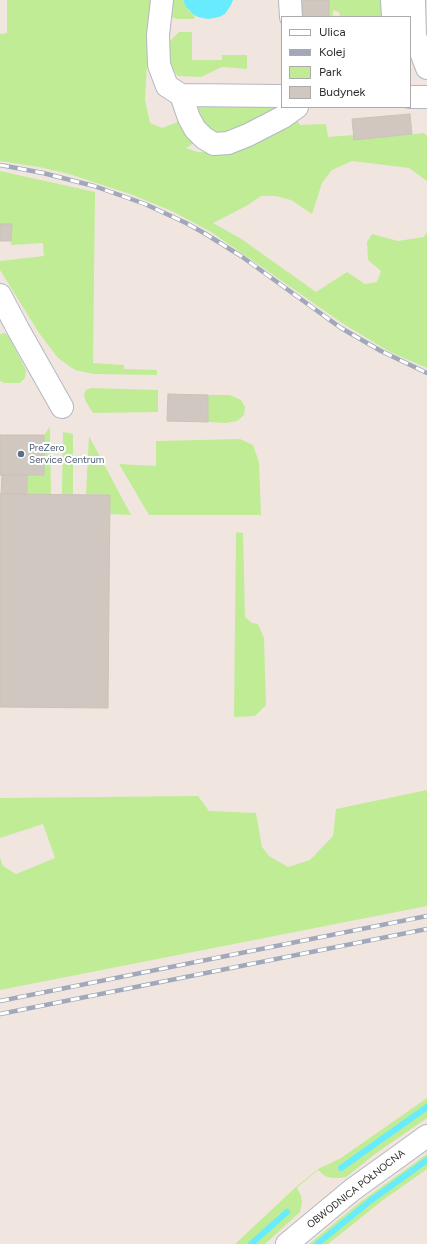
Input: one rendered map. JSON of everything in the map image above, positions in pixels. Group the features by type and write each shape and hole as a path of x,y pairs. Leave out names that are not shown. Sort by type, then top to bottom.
{"street":[{"path":"162,0 158,35 159,65 167,86 181,95 281,96"},
{"path":"290,0 291,16"},
{"path":"392,0 393,16"},
{"path":"414,0 415,36 421,65"},
{"path":"181,95 189,118 195,129 204,138 214,144 228,143 248,135 283,117 296,108"},
{"path":"411,97 427,97"},
{"path":"0,295 62,407"},
{"name":"OBWODNICA PÓŁNOCNA","path":"287,1244 352,1190 427,1136"}],"green space":[{"path":"7,0 154,0 149,26 145,100 150,123 162,128 183,120 194,143 186,148 197,152 209,152 294,116 300,125 326,124 328,137 354,135 354,140 424,133 427,136 427,181 409,168 352,161 332,170 322,183 312,214 291,200 275,196 261,196 248,205 213,223 240,238 316,292 347,272 365,284 377,282 381,271 368,260 367,242 372,234 398,241 424,237 427,232 427,368 390,352 342,323 211,232 172,211 130,194 69,174 39,167 0,161 0,34 7,33"},
{"path":"169,0 183,0 188,10 195,15 194,19 177,19 171,17 167,12"},
{"path":"329,0 387,0 387,16 340,16 339,12 333,10 333,16 329,16"},
{"path":"179,32 192,32 192,60 222,60 222,55 247,55 247,69 222,67 201,77 178,76 171,68 166,48 170,41"},
{"path":"194,105 281,105 231,137 203,131"},
{"path":"0,171 95,192 93,363 124,365 124,369 157,370 157,375 94,374 75,370 58,358 39,333 0,270 0,261 44,256 43,243 11,245 12,224 0,224"},
{"path":"5,333 9,337 26,370 25,378 20,383 4,383 0,381 0,334"},
{"path":"91,388 158,390 158,412 93,413 86,402 84,395 86,390"},
{"path":"208,395 230,395 241,400 245,407 244,415 237,421 226,423 208,422"},
{"path":"50,427 51,494 27,494 27,475 44,475 44,435"},
{"path":"63,432 73,434 73,494 62,494"},
{"path":"89,436 131,515 110,514 110,495 86,494"},
{"path":"240,439 253,445 259,462 261,515 149,515 119,464 156,466 156,441"},
{"path":"236,532 243,533 245,617 252,623 258,624 264,638 266,705 255,716 234,717"},
{"path":"427,790 427,906 0,990 0,857 3,866 16,874 55,858 43,824 0,838 0,798 198,796 209,811 256,813 262,847 269,856 288,867 310,860 333,836 336,809"},
{"path":"427,1098 427,1118 375,1154 346,1177 332,1178 325,1176 318,1170 299,1186 297,1188 301,1196 302,1203 300,1212 265,1244 235,1244 296,1187 318,1169 341,1158"},
{"path":"427,1154 427,1169 383,1200 328,1244 309,1244 359,1203"}],"water":[{"path":"183,0 233,0 225,14 208,19 198,17 193,14 186,7"}],"building":[{"path":"303,0 329,0 329,16 302,16"},
{"path":"410,114 412,134 354,140 352,119"},
{"path":"0,224 12,224 11,241 0,241"},
{"path":"168,394 208,395 208,422 167,421"},
{"path":"0,435 44,435 44,475 0,475"},
{"path":"2,475 27,475 27,494 1,494"},
{"path":"0,494 110,495 108,708 0,707"}],"waterway":[{"path":"341,1168 427,1107"},
{"path":"317,1244 370,1201 427,1160"},
{"path":"251,1244 287,1212"}],"railway":[{"path":"0,165 43,173 94,186 145,204 186,223 241,256 341,328 381,351 427,373"},
{"path":"0,1001 427,916"},
{"path":"0,1014 427,929"}],"place":[{"name":"PreZero Service Centrum","path":"21,454"}]}
